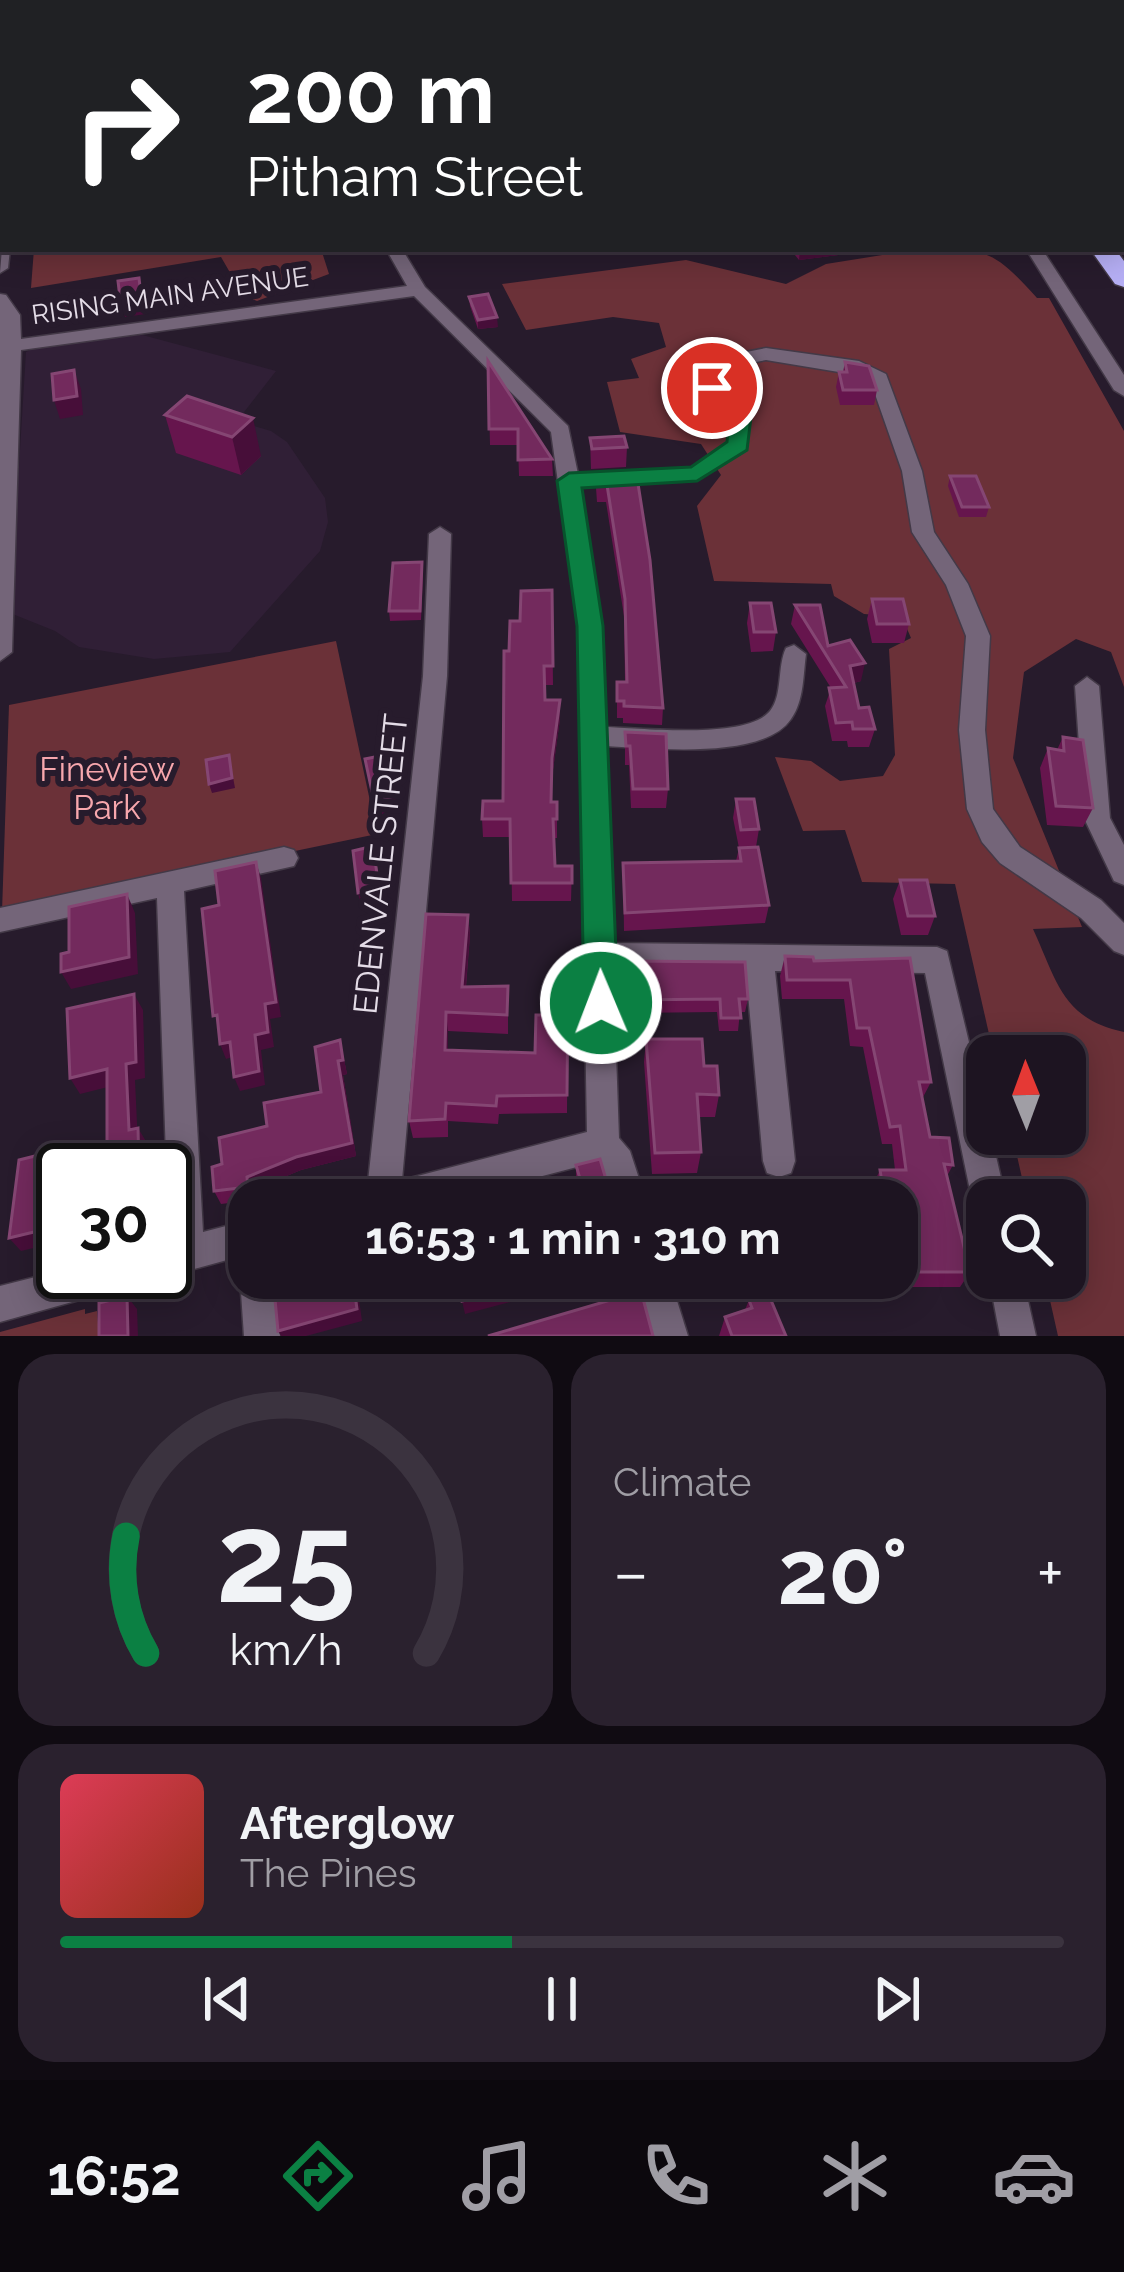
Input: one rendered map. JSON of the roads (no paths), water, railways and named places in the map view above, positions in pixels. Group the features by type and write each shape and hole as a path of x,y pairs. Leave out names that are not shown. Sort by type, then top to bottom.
{"highway":[{"path":"1104,252 1124,279"}],"street":[{"path":"396,252 418,290 561,430 590,626 602,1144 618,1163 623,1179"},
{"path":"1036,252 1124,390"},
{"name":"RISING MAIN AVENUE","path":"6,346 418,290"},
{"path":"0,299 11,315 6,346 0,652"},
{"path":"569,481 697,474 739,445 740,417 712,388 708,365 766,354 859,367 877,374 912,471 923,532 957,584 978,636 972,730 980,809 992,835 1010,855 1091,909 1124,941"},
{"name":"EDENVALE STREET","path":"387,1179 435,676 440,534"},
{"path":"593,736 754,734 784,712 794,654"},
{"path":"1087,686 1097,818 1124,873"},
{"path":"0,920 284,859"},
{"path":"170,884 174,1143"},
{"path":"600,956 937,959 984,1179"},
{"path":"759,958 778,1162"},
{"path":"466,1179 602,1144"},
{"path":"192,1253 228,1243"},
{"path":"0,1304 36,1294"},
{"path":"259,1299 262,1336"},
{"path":"659,1299 670,1336"},
{"path":"1010,1299 1018,1336"}],"park label":[{"name":"Fineview Park","path":"107,788"}]}
